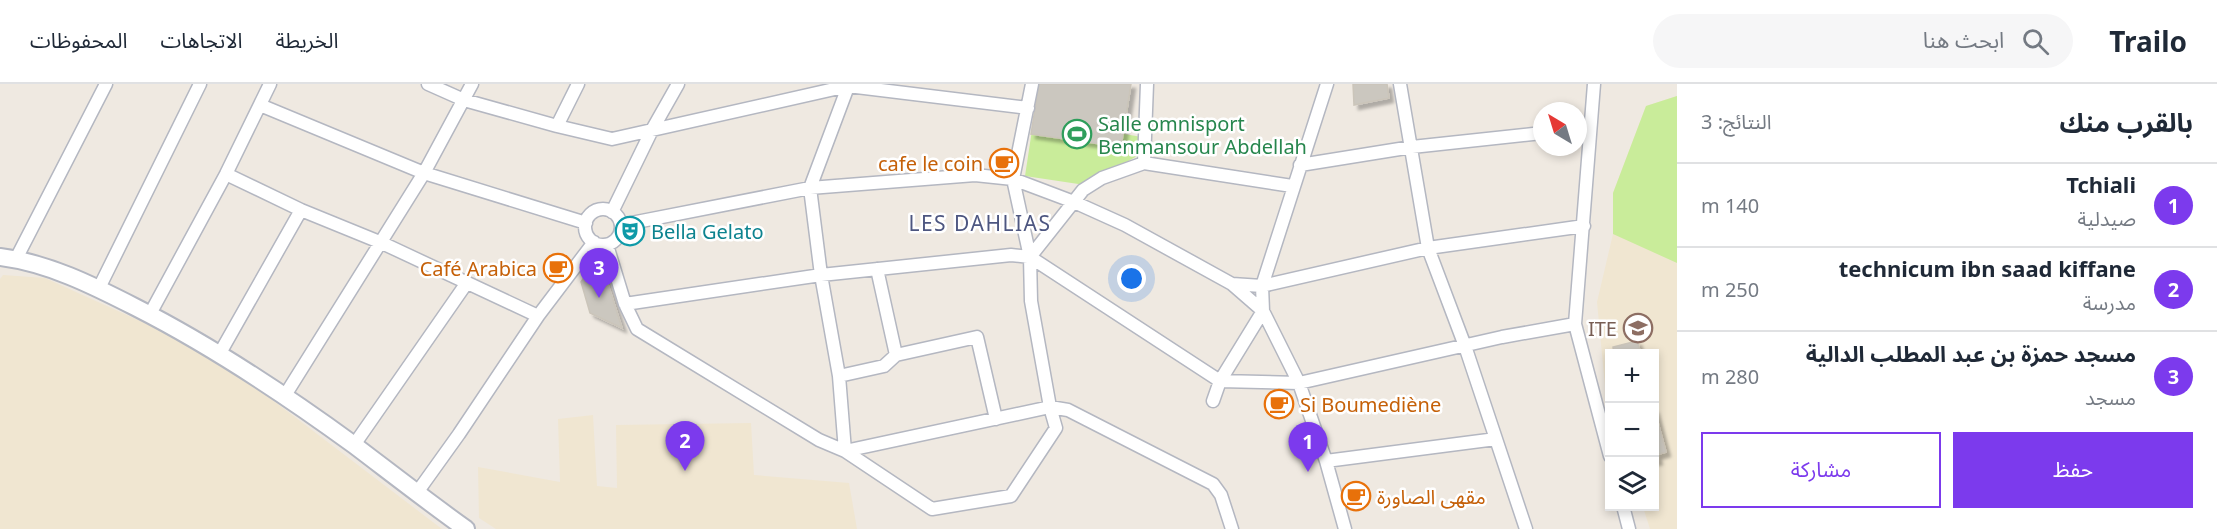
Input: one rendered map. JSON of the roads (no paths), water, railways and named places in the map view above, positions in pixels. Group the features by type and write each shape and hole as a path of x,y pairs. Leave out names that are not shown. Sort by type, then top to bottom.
{"street":[{"path":"106,84 8,258 44,266 99,288 219,353 354,445 416,494 466,529"},
{"path":"99,288 200,84"},
{"path":"150,314 226,174 270,84"},
{"path":"428,84 464,99 612,140 849,85"},
{"path":"284,397 382,243 424,173 472,84"},
{"path":"557,126 579,84"},
{"path":"612,212 652,130 678,84"},
{"path":"834,84 1028,108"},
{"path":"416,494 538,316 600,244 616,240 621,225 616,215 607,210 592,214 586,223 587,234 600,244 637,329 819,440 845,452 932,509 1011,496 1056,428 1050,407 1031,301 1030,257 1013,179 1032,84"},
{"path":"1144,163 1147,84"},
{"path":"1213,401 1220,381 1263,311 1262,286 1327,84"},
{"path":"1400,84 1428,248 1465,346 1526,529"},
{"path":"1594,84 1575,324 1605,437"},
{"path":"845,452 839,376 821,275 810,188 849,85"},
{"path":"260,105 424,173 586,223"},
{"path":"1587,128 1591,127"},
{"path":"1300,165 1412,147 1533,134"},
{"path":"1030,257 1083,190 1102,178 1144,163 1293,186"},
{"path":"226,174 301,210 382,243 538,316"},
{"path":"621,225 810,188 975,175 1013,179 1074,202 1125,225 1232,284 1263,311 1299,383 1326,461 1345,529"},
{"path":"219,353 301,210"},
{"path":"1232,284 1262,286 1428,248 1584,226"},
{"path":"625,304 821,275 1011,255 1030,257 1220,381 1299,383 1502,337 1575,324"},
{"path":"877,269 896,355"},
{"path":"354,445 466,284"},
{"path":"839,376 884,366 896,355 977,337 996,419"},
{"path":"845,452 1050,407 1068,410 1213,484 1221,495 1232,529"},
{"path":"1326,461 1496,439"},
{"path":"1623,511 1625,529"}],"place":[{"name":"Salle omnisport Benmansour Abdellah","path":"1077,134"},
{"name":"cafe le coin","path":"1004,163"},
{"name":"Bella Gelato","path":"630,231"},
{"name":"Café Arabica","path":"558,268"},
{"name":"مسجد حمزة بن عبد المطلب الدالية","path":"599,298"},
{"name":"ITE","path":"1638,328"},
{"name":"Si Boumediène","path":"1279,404"},
{"name":"technicum ibn saad kiffane","path":"685,471"},
{"name":"Tchiali","path":"1308,472"},
{"name":"مقهى الصاورة","path":"1356,496"}],"district":[{"name":"LES DAHLIAS","path":"980,223"}]}
